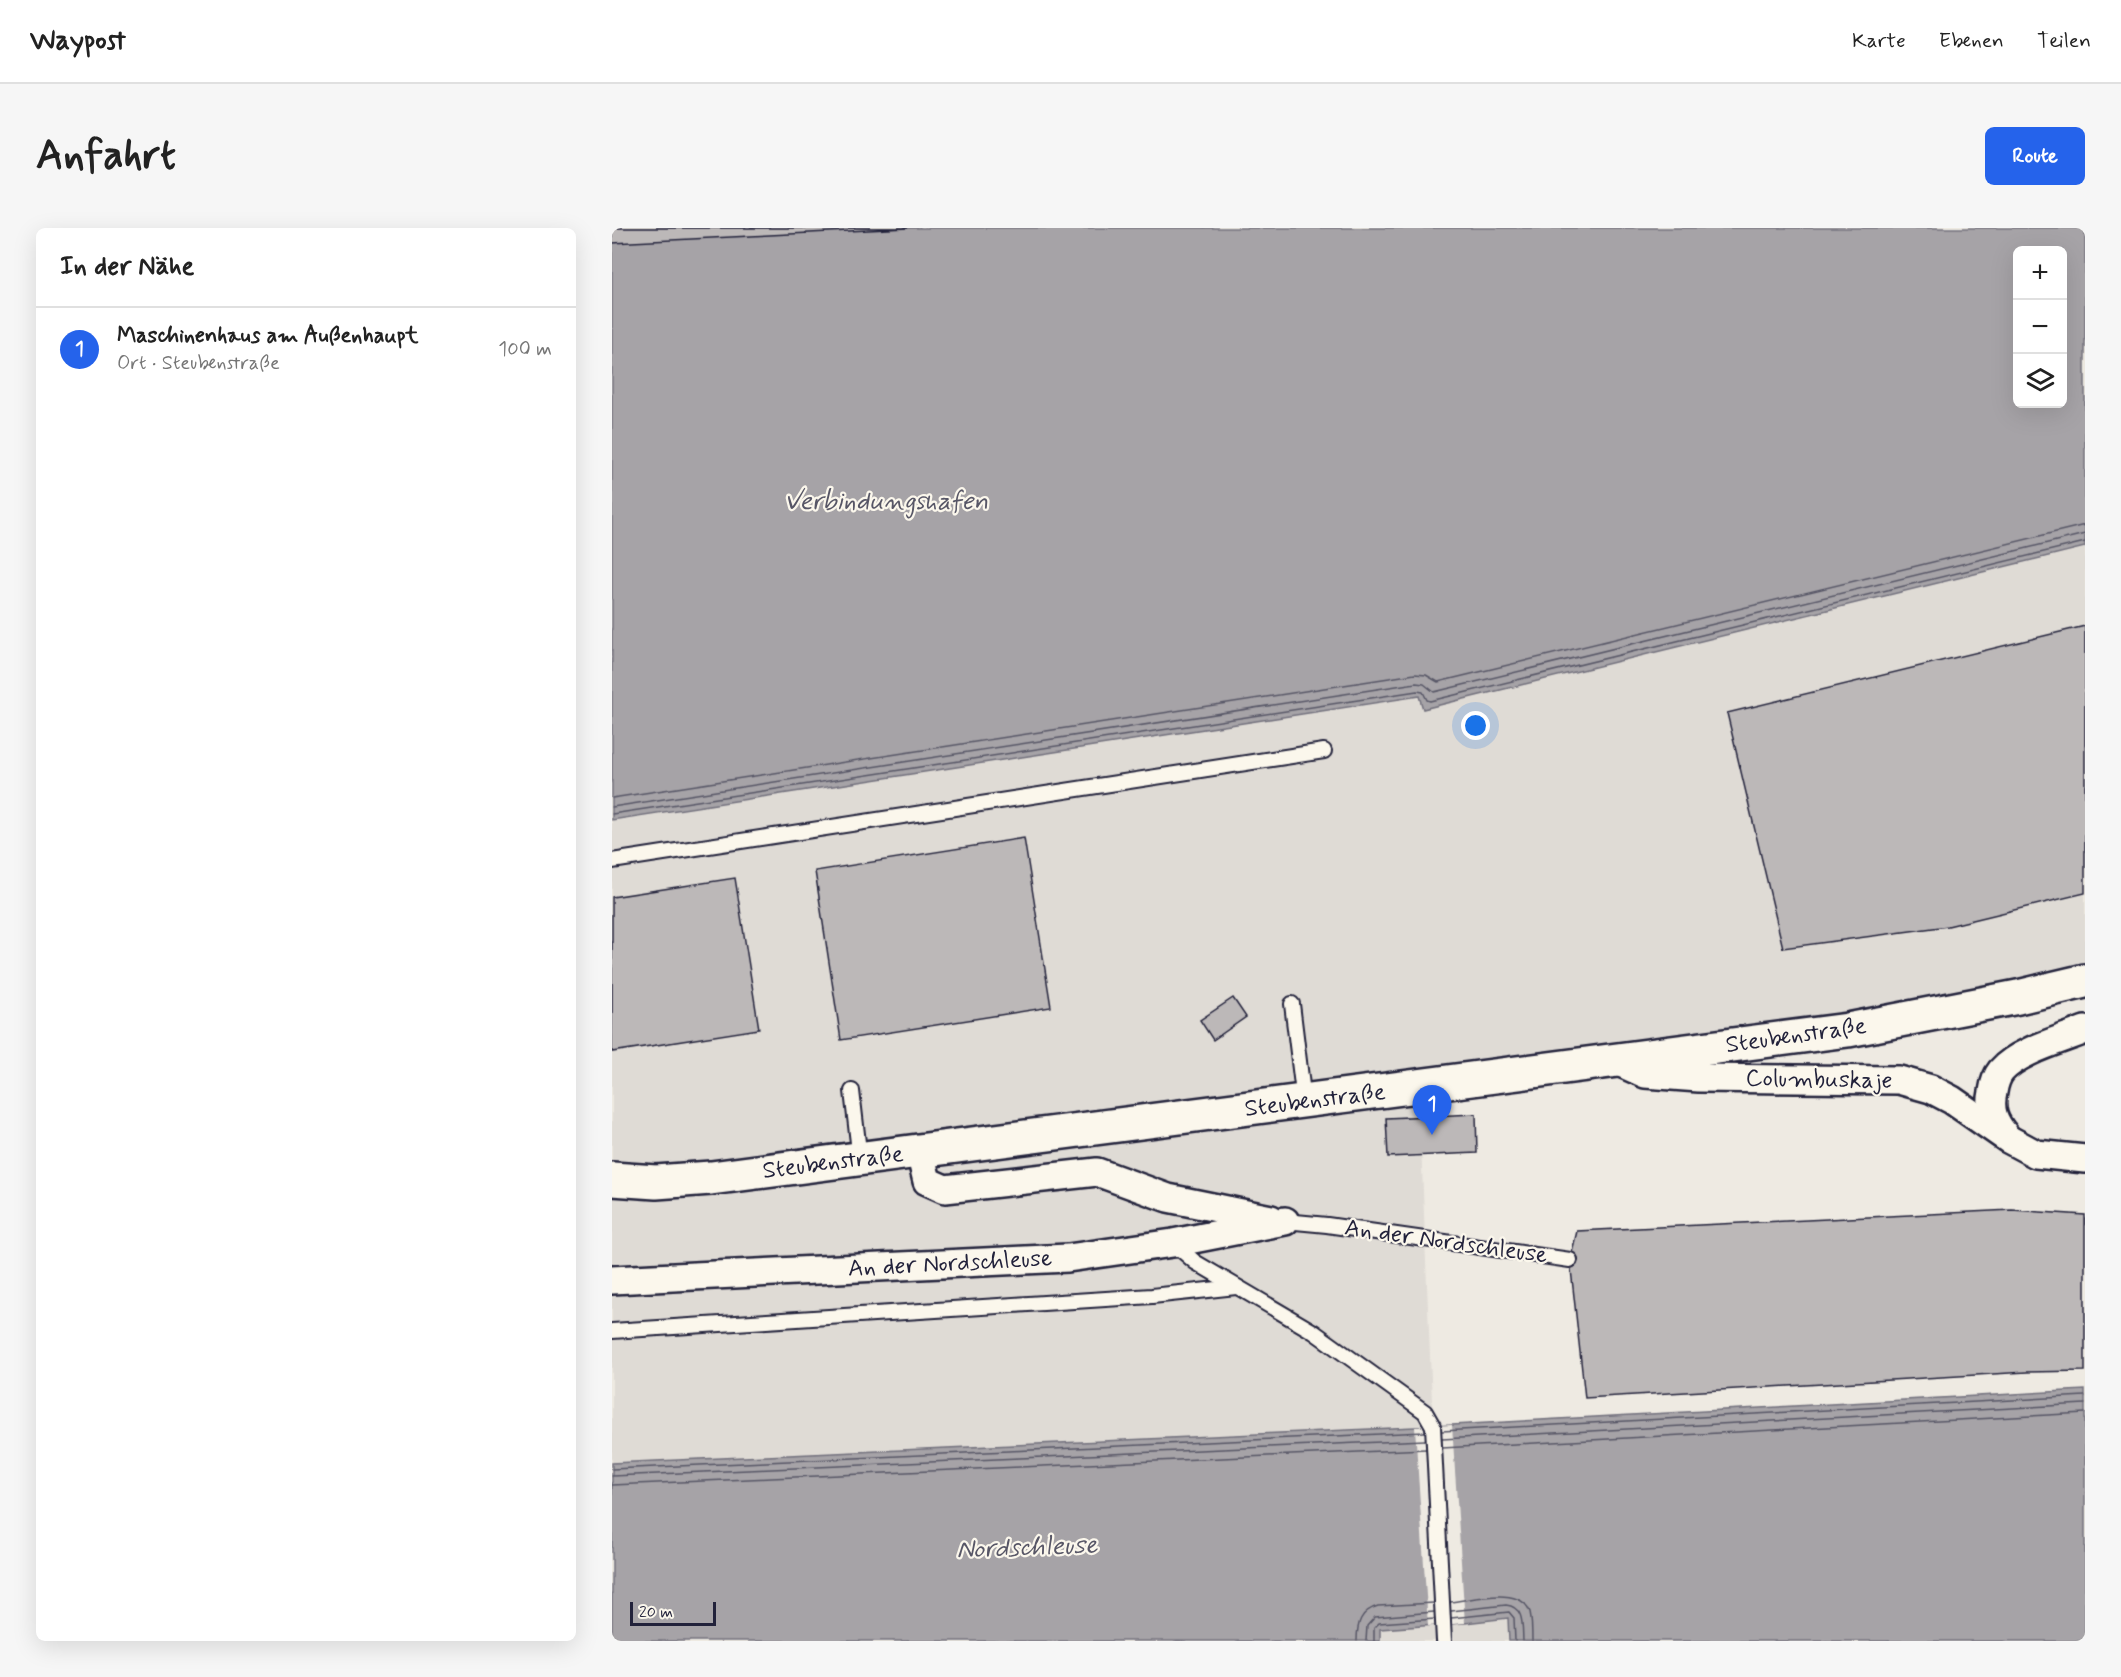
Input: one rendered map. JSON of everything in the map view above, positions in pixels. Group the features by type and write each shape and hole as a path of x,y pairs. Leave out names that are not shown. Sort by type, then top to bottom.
{"street":[{"name":"Steubenstraße","path":"612,1179 656,1182 711,1178 1848,1030 2018,997 2085,981"},
{"path":"2008,1139 1993,1116 1991,1104 2001,1072 2026,1054 2085,1030"},
{"name":"Columbuskaje","path":"1616,1061 1645,1074 1699,1078 1899,1080 1931,1089 1952,1100 2008,1139 2037,1154 2085,1159"},
{"name":"An der Nordschleuse","path":"920,1152 927,1181 945,1189 1097,1172 1168,1198 1285,1221"},
{"name":"An der Nordschleuse","path":"612,1280 1068,1258 1173,1243 1285,1221"}],"lane":[{"path":"612,861 1324,751"},
{"path":"1292,1004 1304,1102"},
{"path":"852,1091 860,1160"},
{"name":"An der Nordschleuse","path":"1285,1221 1570,1260"},
{"path":"1173,1243 1195,1262 1314,1332 1425,1412 1433,1426 1444,1641"},
{"path":"612,1331 1152,1296 1236,1287"}],"shaded area":[{"path":"2085,547 2085,990 1419,1097 1433,1426 612,1463 612,820 1419,696 1424,708"},
{"path":"1508,1618 1509,1641 1380,1641 1379,1629"}],"water":[{"name":"Verbindungshafen","path":"612,228 2085,228 2085,547 1423,709 1419,696 612,820"},
{"name":"Nordschleuse","path":"2085,1390 2085,1641 1509,1641 1508,1618 1380,1629 1380,1641 612,1641 612,1463 1415,1427"}],"pier":[{"path":"1452,1425 1465,1623 1428,1626 1415,1427"}],"building":[{"path":"612,228 908,228 612,243"},
{"path":"2085,626 2085,893 1948,926 1783,948 1727,713"},
{"path":"1024,838 1051,1007 841,1040 815,871"},
{"path":"735,878 759,1029 612,1052 612,897"},
{"path":"1233,998 1246,1017 1213,1040 1200,1020"},
{"path":"1476,1114 1477,1153 1388,1157 1386,1118"},
{"path":"2012,1210 2085,1215 2085,1371 2027,1372 1585,1398 1570,1260 1577,1231"}],"place":[{"name":"Maschinenhaus am Außenhaupt","path":"1432,1135"}]}
